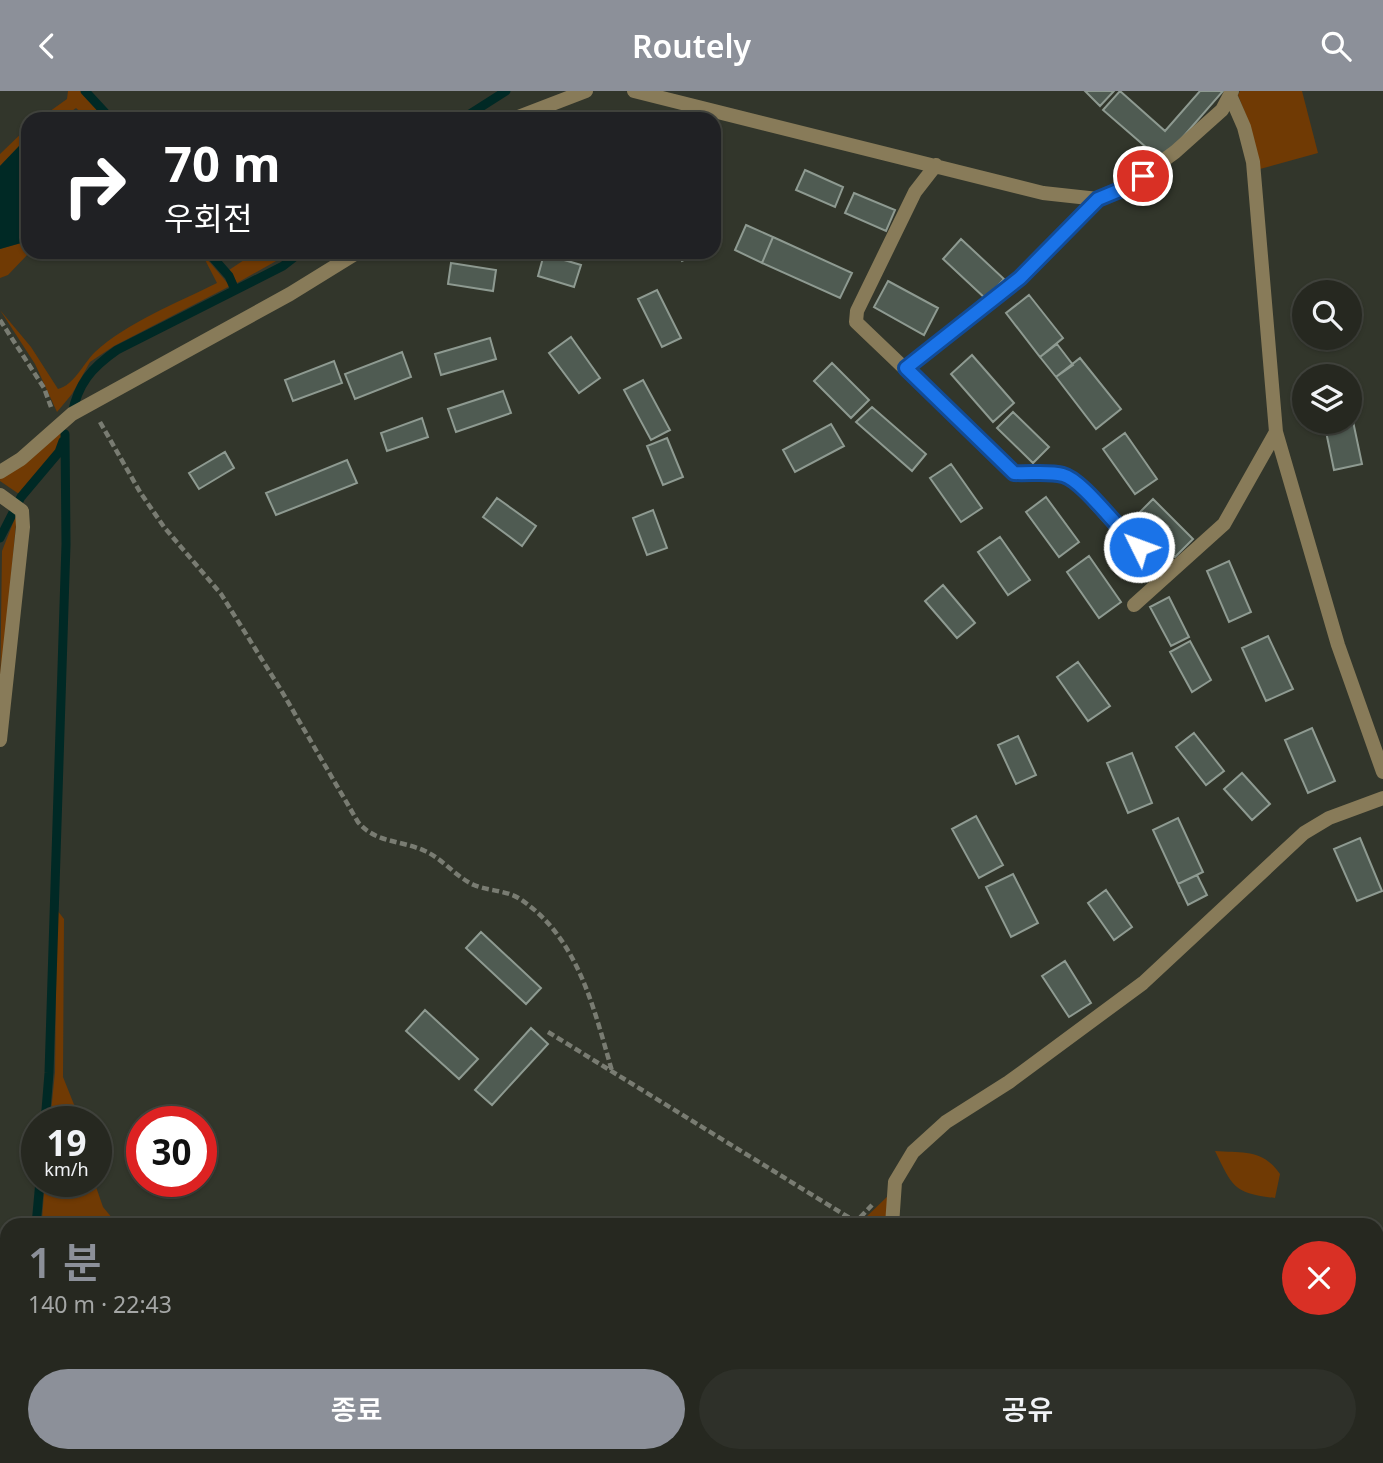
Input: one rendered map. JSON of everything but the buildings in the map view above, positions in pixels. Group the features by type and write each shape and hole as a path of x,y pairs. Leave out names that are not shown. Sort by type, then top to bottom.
{"street":[{"path":"531,112 586,91"},
{"path":"634,91 720,112"},
{"path":"906,368 1020,278 1098,199 1127,187 1175,152 1222,110 1231,93"},
{"path":"1231,93 1253,162 1276,432 1338,645 1383,772"},
{"path":"721,112 1043,194 1098,199"},
{"path":"936,165 915,192 858,310 856,322 862,331 906,368 1014,473 1064,475 1082,487 1124,535 1154,558 1174,566"},
{"path":"0,472 21,459 57,424 290,294 347,259"},
{"path":"1133,605 1224,524 1276,432"},
{"path":"0,495 22,512 23,527 0,740"},
{"path":"892,1218 895,1182 913,1152 946,1122 1009,1083 1143,983 1304,833 1329,818 1383,798"}],"path":[{"path":"0,320 44,388 57,424"},
{"path":"90,405 140,492 164,527 220,594 249,638 358,822 368,834 414,846 433,855 473,885 519,898 542,918 572,954 588,990 612,1071"},
{"path":"548,1032 850,1218"}],"shaded area":[{"path":"68,91 81,91 100,112 80,112 76,108 71,112 49,112 67,99"},
{"path":"1240,91 1302,91 1318,153 1260,169 1249,123 1238,95"},
{"path":"21,134 21,144 0,166 0,154"},
{"path":"21,243 21,259 23,259 8,275 0,278 0,249"},
{"path":"205,259 230,286 114,346 90,362 72,394 57,412 35,364 0,310 31,347 58,389 69,383 108,341 153,314 217,283"},
{"path":"246,259 280,259 237,283 229,270"},
{"path":"68,421 57,451 19,494 0,481 0,477"},
{"path":"17,513 0,695 2,551"},
{"path":"57,910 64,919 63,1077 75,1106 52,1106 55,1072"},
{"path":"1215,1151 1252,1154 1267,1160 1280,1174 1275,1198 1250,1194 1236,1186"},
{"path":"890,1194 887,1218 865,1218"},
{"path":"44,1197 100,1197 103,1207 112,1218 42,1218"}],"water":[{"path":"21,144 21,243 0,249 0,166"}],"waterway":[{"path":"85,91 104,112"},
{"path":"473,112 506,91"},
{"path":"214,259 229,276 235,290"},
{"path":"72,414 87,377 117,350 292,259"},
{"path":"46,1106 66,544 65,434"},
{"path":"0,538 21,497 59,452 63,441"},
{"path":"37,1218 39,1197"}],"route":[{"path":"1139,547 1124,535 1082,487 1064,475 1014,473 906,368 1020,278 1098,199 1127,187 1143,176"}]}
